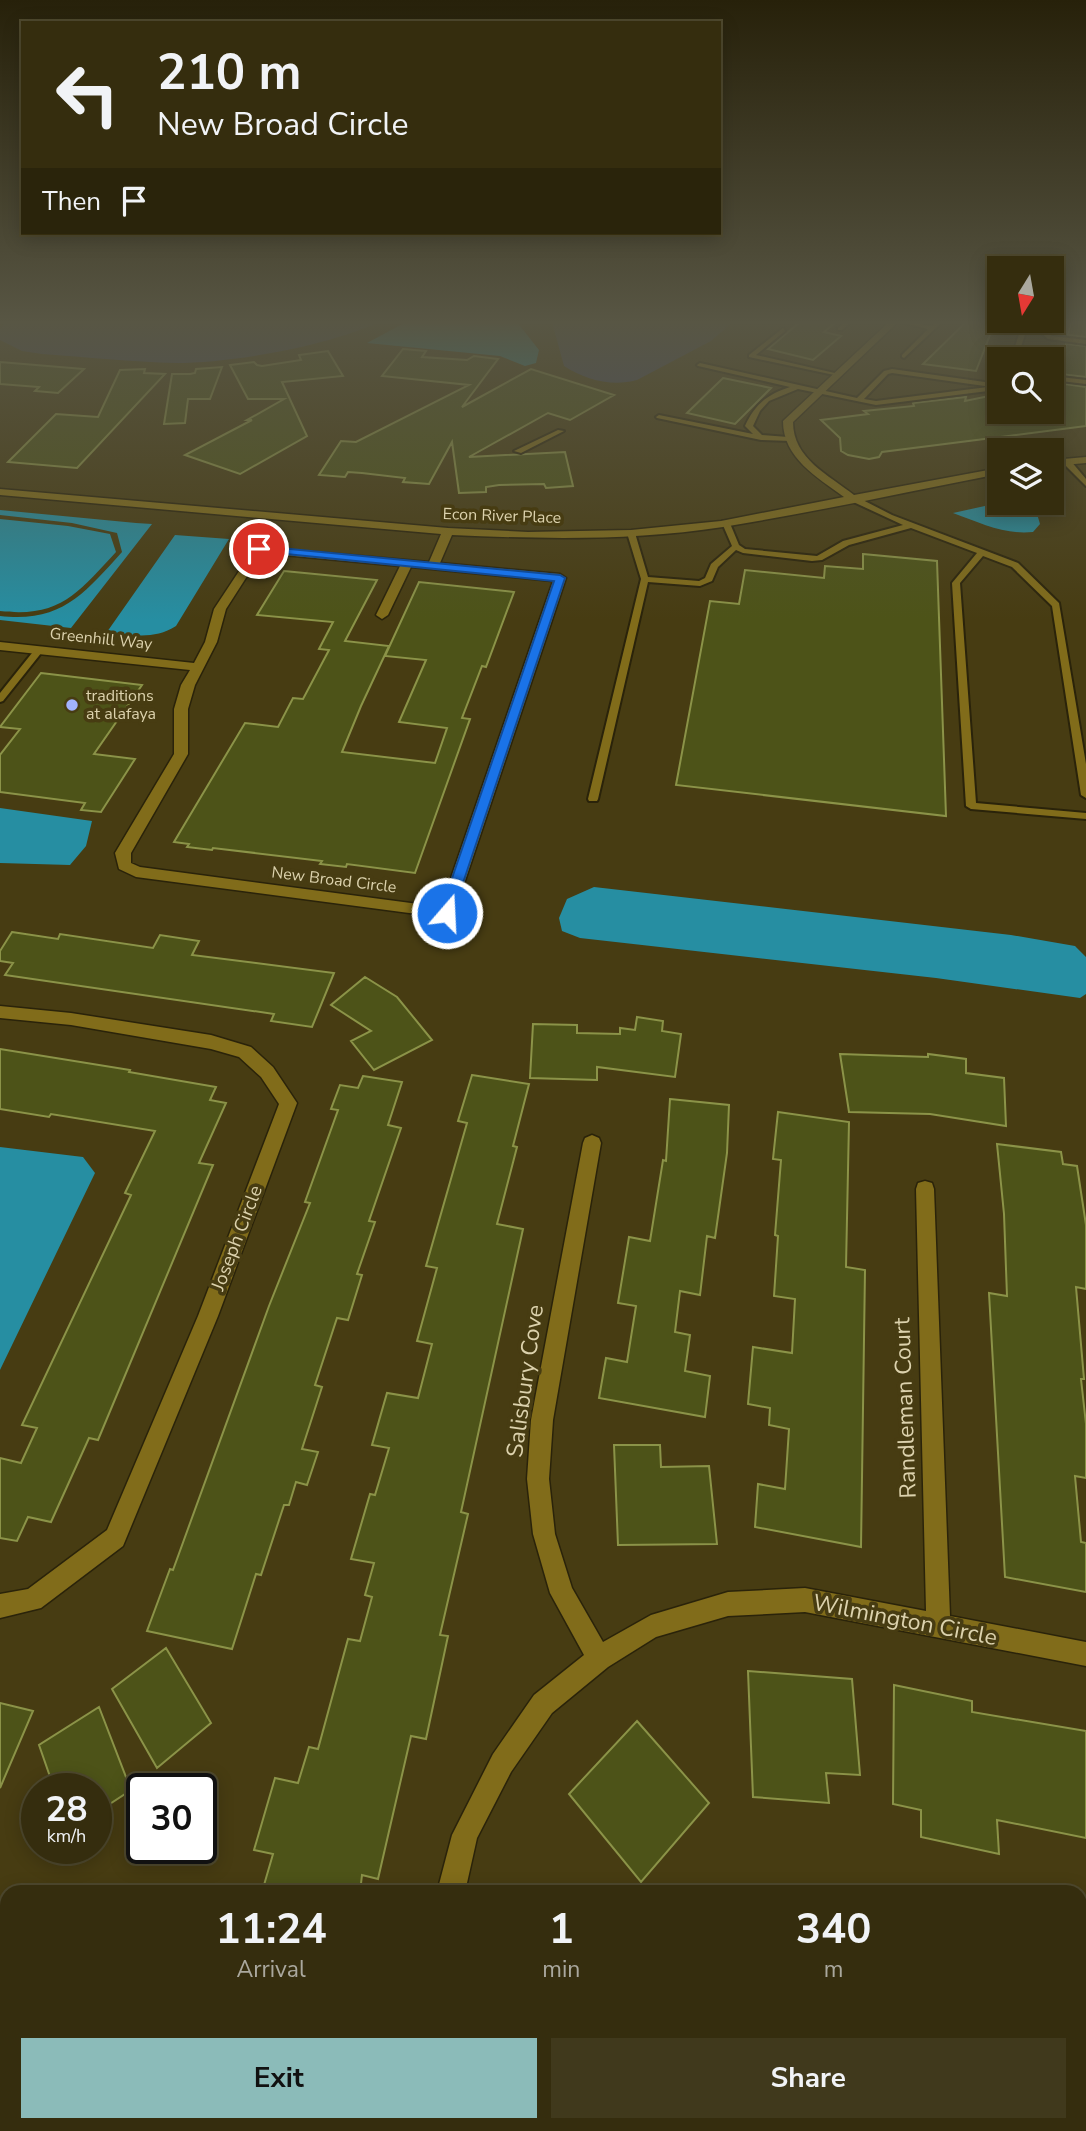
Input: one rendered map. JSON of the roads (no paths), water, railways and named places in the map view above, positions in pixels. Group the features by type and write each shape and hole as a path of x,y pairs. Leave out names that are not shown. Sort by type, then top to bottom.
{"street":[{"path":"788,421 788,439 806,462 850,497"},
{"path":"1064,462 1086,460"},
{"name":"Econ River Place","path":"0,492 448,531 528,535 631,533 726,523 850,497 987,473"},
{"path":"433,565 448,531"},
{"name":"New Broad Circle","path":"259,549 407,563 560,578 447,913 136,872 124,865 123,853 181,754 181,709 188,685 211,642 220,609 259,549"},
{"path":"382,615 407,563"},
{"name":"Greenhill Way","path":"0,646 199,667"},
{"name":"Joseph Circle","path":"0,1012 96,1023 211,1042 245,1052 267,1072 288,1103 208,1316 115,1538 33,1600 0,1606"},
{"name":"Salisbury Cove","path":"592,1143 542,1419 538,1479 544,1534 562,1593 599,1658"},
{"name":"Randleman Court","path":"925,1189 938,1626"},
{"name":"Wilmington Circle","path":"453,1885 465,1835 502,1763 543,1704 599,1658 651,1627 727,1604 805,1600 1086,1654"}],"lane":[{"path":"681,421 761,438 788,439"},
{"path":"751,421 749,426 761,438"},
{"path":"518,451 560,430"},
{"path":"1067,462 1086,484"},
{"path":"850,497 888,517 1015,565 1056,605 1086,795"},
{"path":"726,523 736,546 753,554 812,559 819,558 846,542 913,525"},
{"path":"593,799 645,579 631,533"},
{"path":"645,579 700,584 709,579 714,566 736,546"},
{"path":"982,552 956,583 971,806 1086,817"},
{"path":"0,699 39,650"}],"place":[{"name":"traditions at alafaya","path":"72,705"}]}
